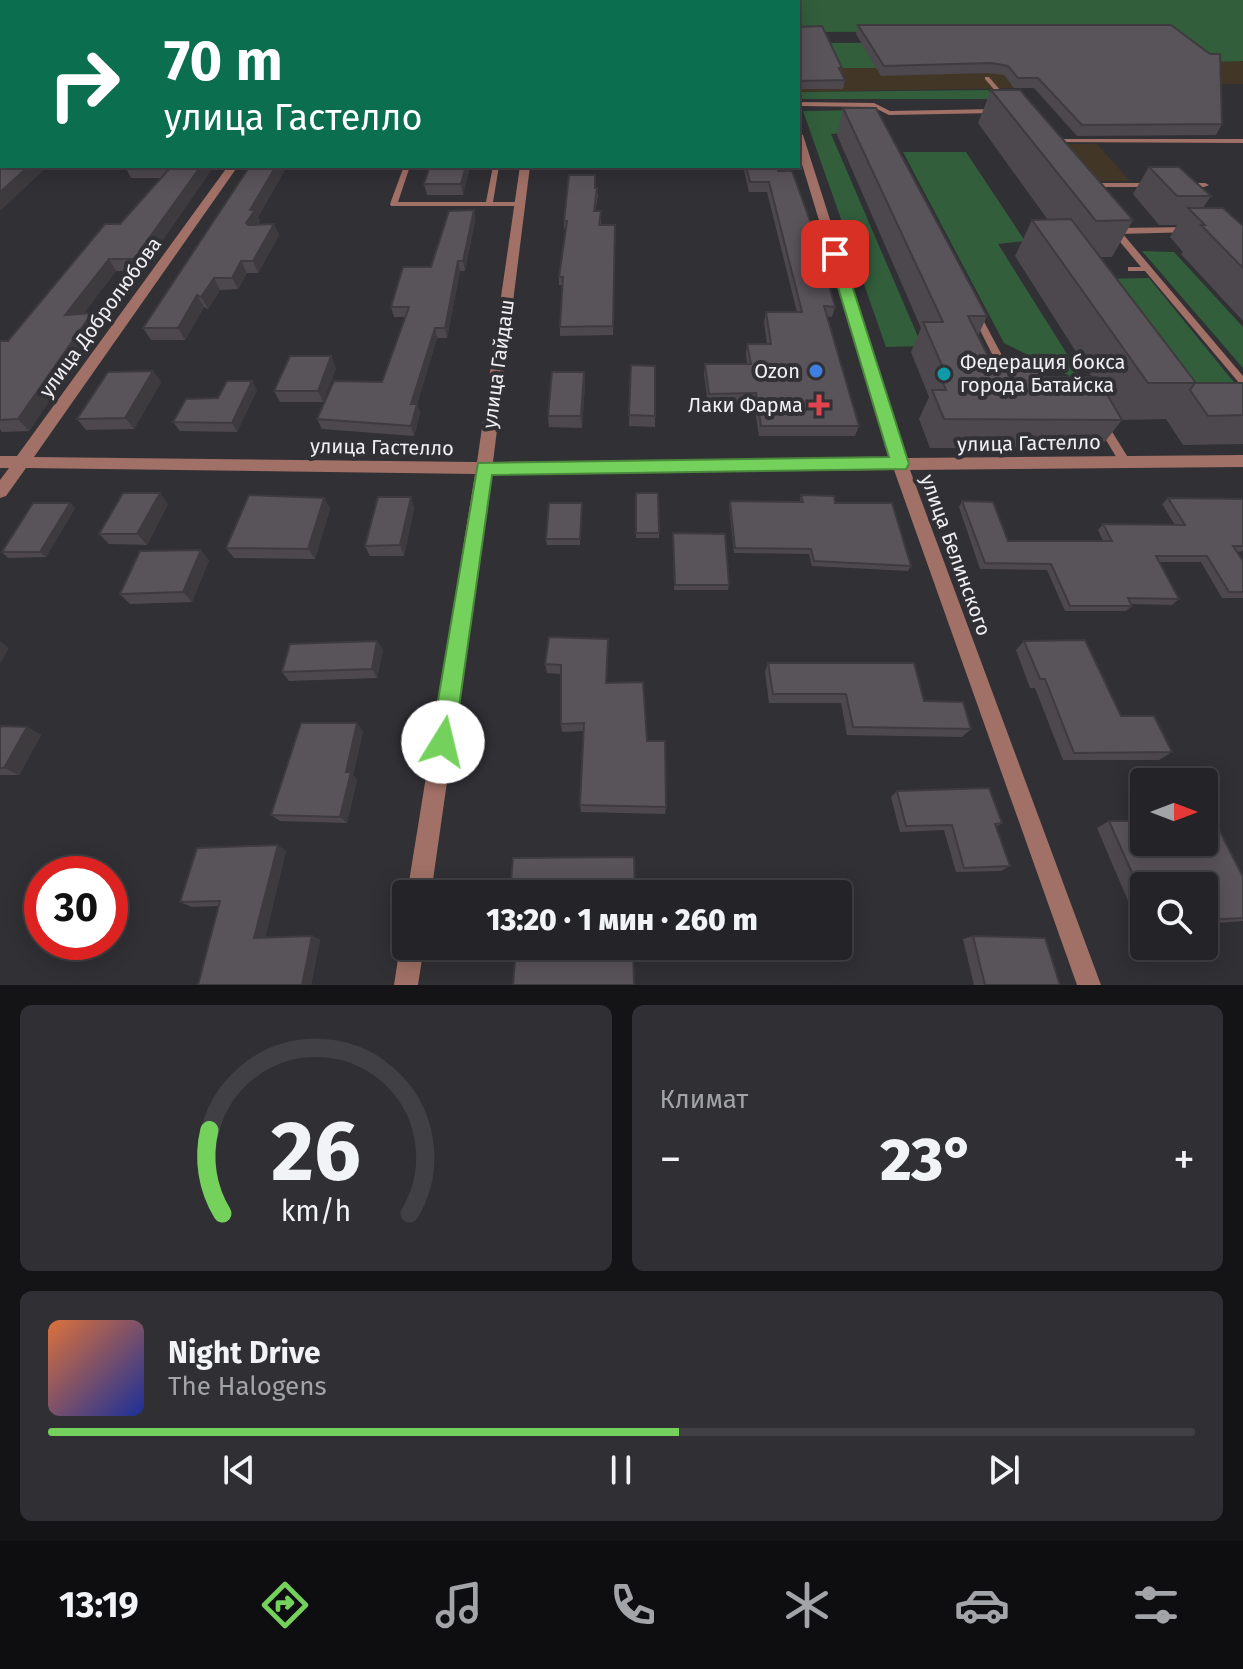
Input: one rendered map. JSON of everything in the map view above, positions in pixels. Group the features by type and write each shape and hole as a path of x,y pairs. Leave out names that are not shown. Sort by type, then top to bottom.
{"street":[{"name":"улица Белинского","path":"800,141 900,464 1089,985"},
{"name":"улица Добролюбова","path":"0,492 232,168"},
{"name":"улица Гайдаш","path":"421,880 484,468 525,168"},
{"path":"1116,231 1202,230"},
{"name":"улица Гастелло","path":"0,462 484,468 1243,461"},
{"path":"406,985 410,960"}],"lane":[{"path":"987,78 1015,111"},
{"path":"800,104 874,105 889,113 999,111"},
{"path":"878,124 889,113"},
{"path":"1049,152 1040,141 1243,141"},
{"path":"406,168 394,204 520,204"},
{"path":"489,204 496,168"},
{"path":"1077,185 1163,185"},
{"path":"1177,185 1205,185"},
{"path":"1106,220 1243,382"},
{"path":"1131,269 1149,269"},
{"path":"974,310 1009,378 1023,381"},
{"path":"1096,414 1125,462"}],"shaded area":[{"path":"1243,61 1243,84 800,92 800,68 1040,68"},
{"path":"1065,144 1097,144 1130,181 1096,181"}],"green space":[{"path":"800,0 1243,0 1243,61 1040,68 800,68 800,43 1176,42 1163,31 800,32"},
{"path":"988,90 996,99 800,99 800,92"},
{"path":"867,110 877,132 831,134 922,346 886,347 803,111"},
{"path":"903,152 966,152 1025,241 998,244 1086,384 1004,343"},
{"path":"1142,251 1174,252 1243,327 1243,368"},
{"path":"1149,278 1237,386 1180,386 1099,279"}],"building":[{"path":"858,25 1171,25 1210,54 1220,54 1222,124 1082,125 1038,78 1018,78 1008,66 991,63 884,66"},
{"path":"822,26 845,80 800,81 800,27"},
{"path":"991,90 1020,90 1133,220 1096,221"},
{"path":"843,108 876,108 987,316 968,316 994,368 1041,368 1046,377 1097,377 1122,420 944,419 932,390 946,390 941,377 947,377 923,322 943,322"},
{"path":"1149,167 1179,167 1211,196 1177,196"},
{"path":"0,168 27,168 0,192"},
{"path":"170,168 200,168 134,259 109,259 65,315 92,313 18,419 0,420 0,341 8,341 105,224 120,224"},
{"path":"249,168 275,168 250,210 255,210 246,223 274,224 253,261 241,261 232,278 214,278 201,297 197,295 178,328 143,328"},
{"path":"429,168 465,168 461,184 424,184"},
{"path":"746,168 792,171 818,243 835,307 824,306 859,426 761,426 756,393 709,394 705,364 751,364 747,344 771,344 766,312 802,312 769,182 750,182"},
{"path":"569,175 595,175 594,211 601,211 599,225 615,225 613,326 560,327 563,277 559,277 567,221 564,221"},
{"path":"1188,208 1223,208 1243,226 1243,268 1201,225 1205,225"},
{"path":"474,210 463,261 458,261 445,328 435,328 411,404 417,404 411,426 317,419 334,381 382,382 409,307 391,307 403,267 431,267 449,211"},
{"path":"1071,219 1196,383 1148,383 1032,220"},
{"path":"290,356 331,356 318,391 274,391"},
{"path":"631,365 655,366 655,416 629,415"},
{"path":"153,371 125,418 77,419 108,372"},
{"path":"552,372 584,372 581,416 548,416"},
{"path":"227,381 252,381 232,423 173,422 186,399 218,398"},
{"path":"1195,383 1243,383 1243,415 1208,416 1190,390"},
{"path":"123,493 160,493 137,534 99,534"},
{"path":"636,493 658,493 659,533 636,533"},
{"path":"249,495 324,498 308,549 226,548"},
{"path":"801,495 834,496 835,503 892,503 911,566 814,561 811,549 735,548 730,501 803,502"},
{"path":"378,497 411,497 400,545 365,546"},
{"path":"1168,498 1243,499 1243,546 1233,546 1243,561 1243,592 1229,592 1207,556 1156,556 1179,599 1128,598 1132,606 1070,606 1051,564 985,563 962,501 993,502 1008,541 1112,541 1103,524 1185,525"},
{"path":"33,503 70,503 40,552 2,552"},
{"path":"549,503 582,503 580,539 546,539"},
{"path":"673,533 725,534 729,585 675,585"},
{"path":"201,550 183,592 120,594 140,551"},
{"path":"549,637 608,639 606,683 643,682 647,741 665,741 666,807 580,805 584,723 561,724 561,665 545,664"},
{"path":"1085,640 1121,716 1154,716 1172,752 1074,753 1045,679 1040,679 1024,641"},
{"path":"377,641 372,669 282,672 290,644"},
{"path":"768,663 914,663 924,701 963,702 971,729 853,727 846,694 773,694"},
{"path":"301,723 357,723 346,772 351,772 340,817 271,815"},
{"path":"0,726 27,727 4,768 0,768"},
{"path":"989,788 1002,823 995,824 1010,866 964,868 952,825 906,826 897,791"},
{"path":"1109,821 1130,821 1130,856 1218,856 1218,828 1243,877 1243,918 1218,919 1218,872 1132,872"},
{"path":"278,845 254,938 312,936 302,985 198,985 220,901 180,902 197,848"},
{"path":"634,857 635,880 511,880 513,858"},
{"path":"973,936 1045,938 1060,985 985,985"},
{"path":"515,960 633,960 634,985 513,985"}],"place":[{"name":"Ozon","path":"816,371"},
{"name":"Федерация бокса города Батайска","path":"944,374"},
{"name":"Лаки Фарма","path":"819,405"}],"route":[{"path":"443,742 484,468 900,464 835,254"}]}
